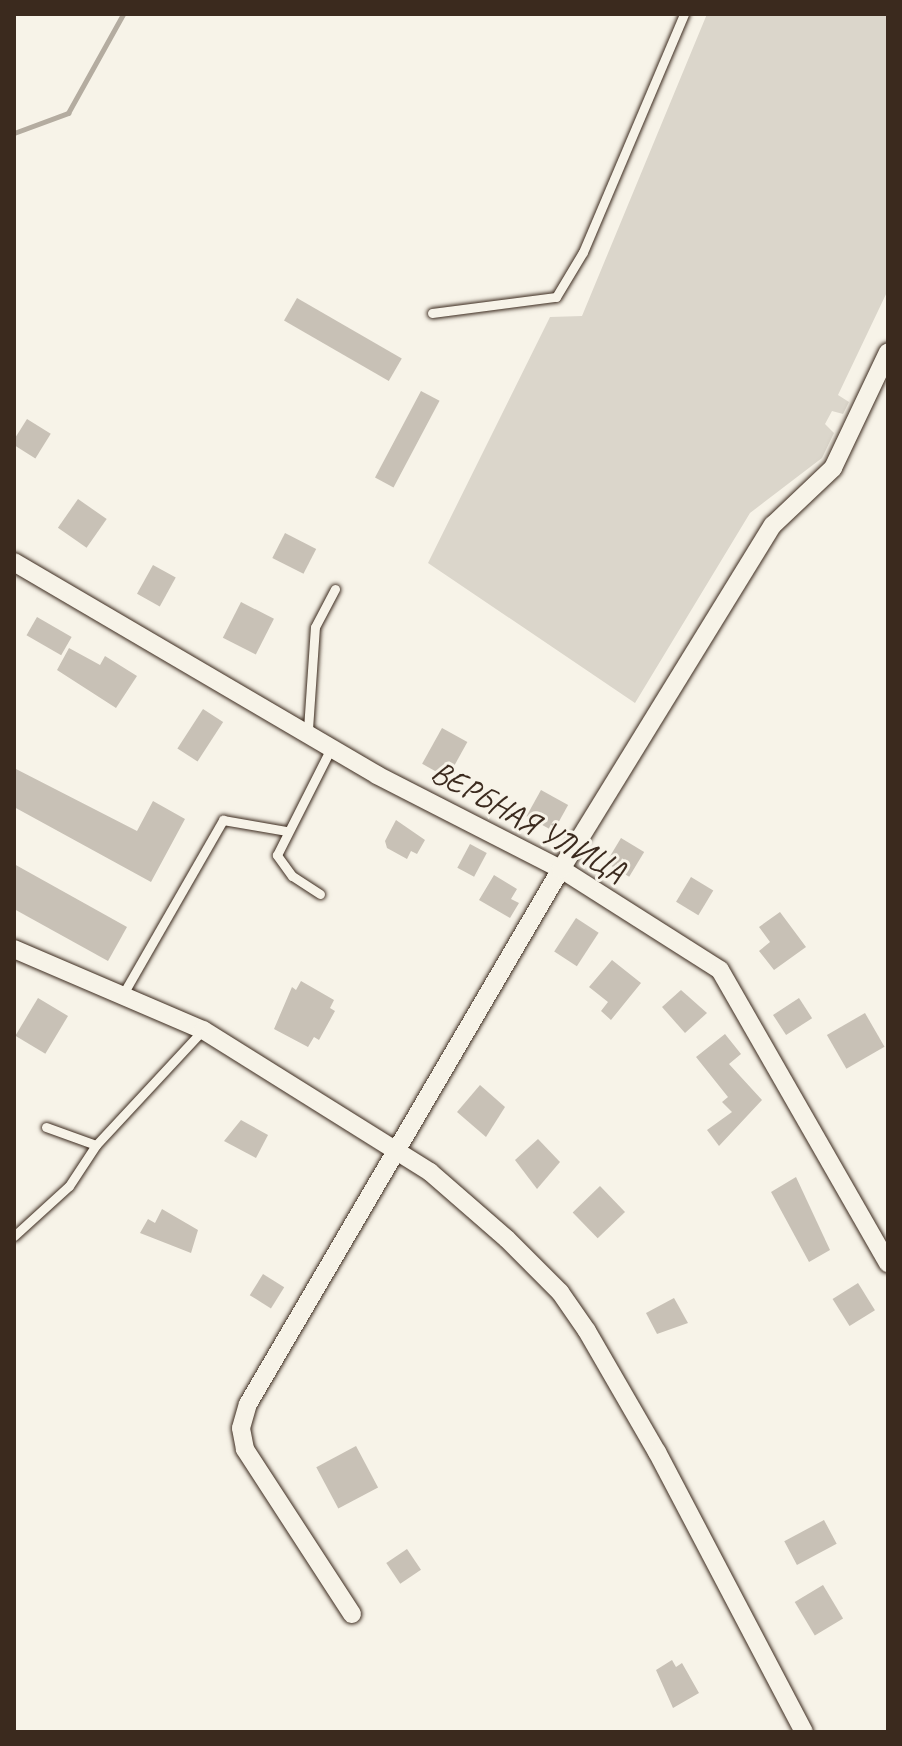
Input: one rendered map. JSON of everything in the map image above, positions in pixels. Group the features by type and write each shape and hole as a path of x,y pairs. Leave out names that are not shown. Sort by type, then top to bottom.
{"street":[{"path":"352,1614 245,1449 241,1428 248,1404 561,869 773,525 833,468 888,352"},
{"name":"ВЕРБНАЯ УЛИЦА","path":"14,562 308,729 332,746 561,869 720,970 888,1263"},
{"path":"14,949 203,1030 430,1172 560,1292 657,1452 804,1732"}],"lane":[{"path":"432,313 556,297 583,252 684,14"},
{"path":"308,729 315,627 335,589"},
{"path":"320,894 281,865 277,855 332,746"},
{"path":"123,994 223,820 287,831"},
{"path":"14,1236 69,1186 96,1145 203,1030"},
{"path":"46,1127 96,1145"}],"shaded area":[{"path":"707,14 888,14 888,290 838,395 849,402 843,414 832,411 825,424 834,433 822,458 750,513 635,703 428,563 550,317 582,316"}],"building":[{"path":"297,298 402,358 389,381 284,321"},
{"path":"421,391 440,401 394,487 375,478"},
{"path":"27,419 51,434 35,458 14,445"},
{"path":"78,499 107,519 87,548 58,528"},
{"path":"285,533 316,549 303,574 272,558"},
{"path":"153,565 176,578 160,606 137,594"},
{"path":"241,602 274,619 256,654 223,638"},
{"path":"37,617 72,637 61,655 26,635"},
{"path":"69,648 100,665 105,656 137,676 116,708 57,670"},
{"path":"203,709 223,722 198,761 177,748"},
{"path":"442,728 467,742 447,778 422,764"},
{"path":"14,768 137,831 153,801 185,819 151,882 14,807"},
{"path":"541,790 568,805 554,831 526,816"},
{"path":"396,820 425,840 417,854 411,851 407,859 387,848 385,841"},
{"path":"621,838 644,852 629,877 606,863"},
{"path":"470,844 487,853 474,877 457,868"},
{"path":"14,864 127,927 108,961 14,909"},
{"path":"494,875 517,889 511,899 519,903 510,918 479,900"},
{"path":"691,877 713,890 698,915 676,902"},
{"path":"780,912 806,947 774,970 759,951 770,942 759,927"},
{"path":"576,918 599,933 577,966 554,952"},
{"path":"612,960 641,983 611,1020 601,1011 608,1002 589,987"},
{"path":"301,981 334,1000 330,1008 335,1011 319,1040 314,1037 308,1047 274,1029 292,987 296,990"},
{"path":"681,990 707,1013 685,1033 662,1007"},
{"path":"38,998 68,1016 45,1054 15,1036"},
{"path":"799,998 812,1018 786,1035 773,1015"},
{"path":"865,1013 884,1047 846,1069 827,1035"},
{"path":"725,1034 741,1054 729,1064 762,1100 719,1146 707,1130 732,1112 722,1102 728,1097 696,1057"},
{"path":"480,1085 505,1107 486,1137 457,1112"},
{"path":"241,1120 268,1135 256,1158 224,1141"},
{"path":"538,1139 560,1162 537,1189 515,1160"},
{"path":"796,1177 830,1250 809,1262 771,1192"},
{"path":"600,1186 625,1212 598,1238 573,1212"},
{"path":"162,1209 198,1230 191,1253 140,1233 148,1219 155,1223"},
{"path":"263,1274 284,1287 271,1308 250,1295"},
{"path":"858,1283 875,1310 850,1326 833,1299"},
{"path":"674,1298 688,1323 657,1334 646,1313"},
{"path":"356,1446 378,1487 338,1509 316,1467"},
{"path":"824,1520 837,1544 797,1565 784,1541"},
{"path":"407,1549 421,1570 400,1584 386,1563"},
{"path":"823,1585 843,1618 815,1635 795,1602"},
{"path":"672,1660 676,1667 682,1663 699,1693 673,1708 656,1670"}],"waterway":[{"path":"14,133 68,113 123,14"}]}
